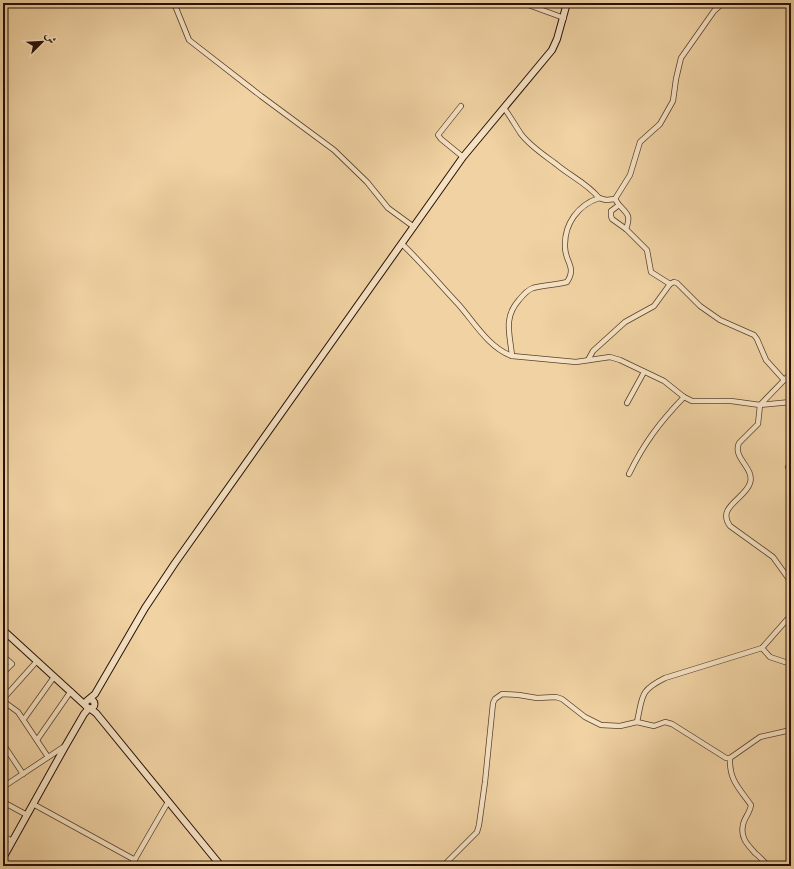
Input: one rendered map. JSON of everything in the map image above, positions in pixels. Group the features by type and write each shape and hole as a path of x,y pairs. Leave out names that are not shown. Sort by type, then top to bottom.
{"main road":[{"path":"3,858 89,703 145,608 463,158 552,50 564,18 567,3"},
{"path":"3,630 54,677 80,699 89,703 221,866"}],"street":[{"path":"174,3 189,40 334,150 367,182 388,208 414,227"},
{"path":"523,3 564,18"},
{"path":"615,199 630,175 640,142 660,124 672,101 681,58 714,11 723,3"},
{"path":"461,106 438,135 463,158"},
{"path":"504,108 521,134 557,166 588,186 600,198 606,200 615,199"},
{"path":"512,356 509,318 512,309 524,294 532,289 567,282 572,272 565,247 568,227 575,214 582,207 600,198"},
{"path":"615,199 629,216 630,219 626,229"},
{"path":"619,205 612,211 611,216 647,250 651,272 670,284"},
{"path":"402,244 493,344 507,354 512,356 576,362 610,357 620,360 664,381 684,397 692,401 731,401 760,405 791,402"},
{"path":"588,360 593,351 624,322 654,306 670,284 674,282 677,283 700,306 720,320 754,335 766,360 784,380"},
{"path":"627,403 644,372"},
{"path":"791,373 760,405 758,424 739,443 737,447 738,453 750,474 751,480 746,492 728,508 725,515 730,526 773,557 791,582"},
{"path":"629,474 640,451 654,431 684,397"},
{"path":"637,722 643,696 647,689 653,684 665,678 762,648 791,615"},
{"path":"762,648 770,656 791,664"},
{"path":"3,656 12,664 3,673"},
{"path":"37,661 3,700 14,708 24,719 48,757"},
{"path":"24,719 54,677"},
{"path":"37,740 71,691"},
{"path":"443,866 475,835 479,824 493,703 494,699 502,694 537,698 562,698 585,717 601,725 620,726 637,722 654,726 666,722 672,724 722,756 730,758 760,737 791,730"},
{"path":"3,744 23,774"},
{"path":"3,787 66,745"},
{"path":"730,758 732,776 741,794 751,805 750,811 743,824 742,832 744,841 769,866"},
{"path":"3,802 27,816"},
{"path":"131,866 168,802"},
{"path":"33,804 134,860"},
{"path":"3,836 12,842"}]}
